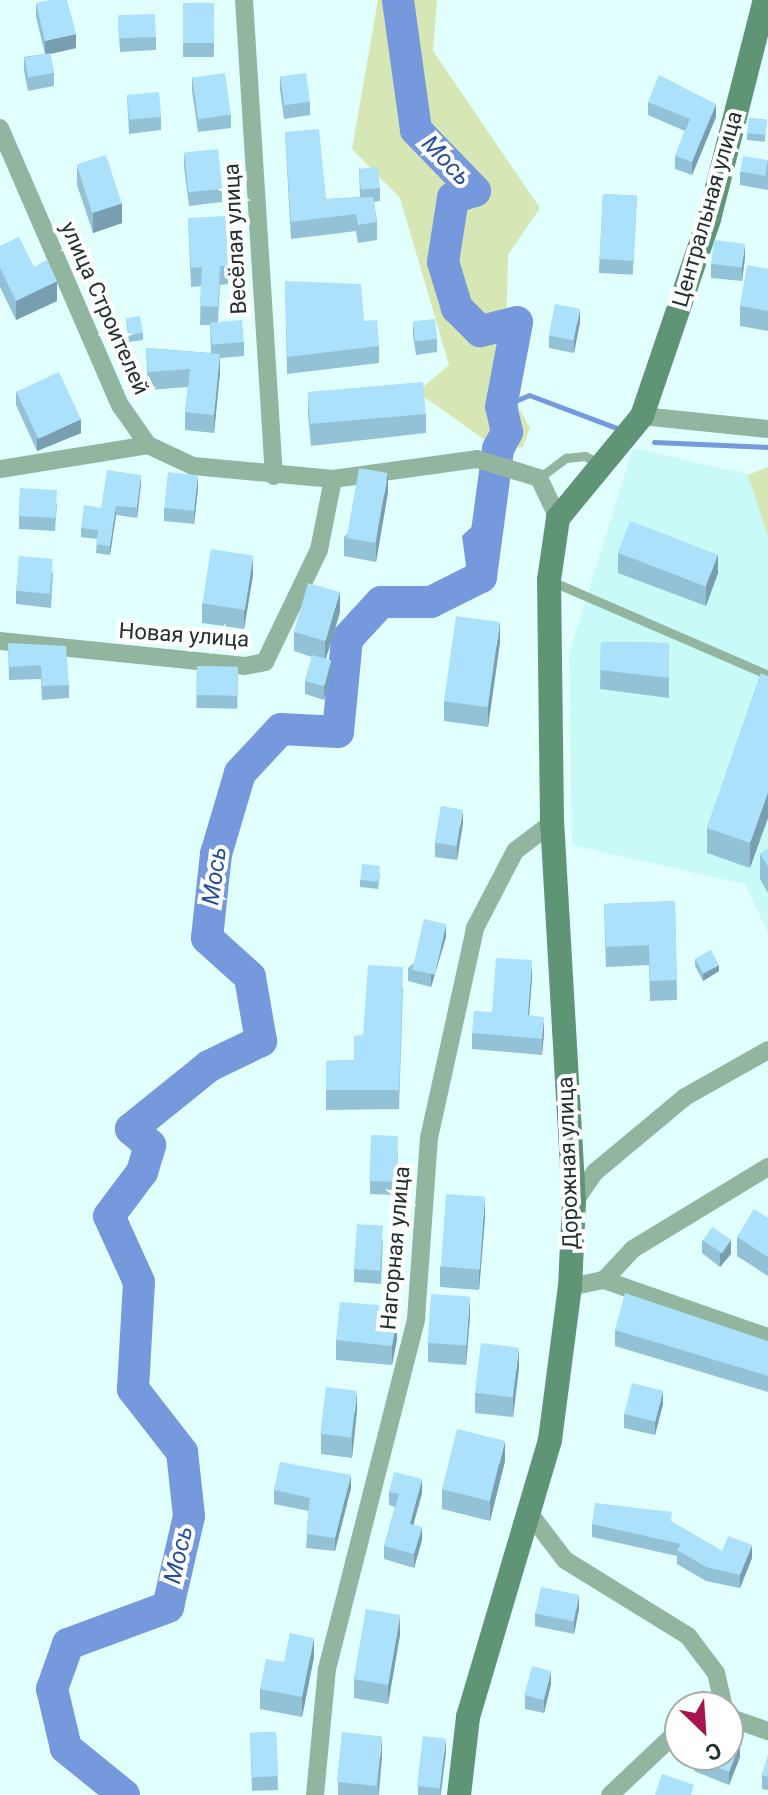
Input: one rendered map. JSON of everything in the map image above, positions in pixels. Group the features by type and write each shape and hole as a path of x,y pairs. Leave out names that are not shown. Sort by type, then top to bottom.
{"street":[{"name":"Весёлая улица","path":"244,0 274,476"},
{"name":"Центральная улица","path":"558,518 642,416 709,219 765,0"},
{"name":"улица Строителей","path":"0,128 120,405 148,445 193,466 274,476 333,479 477,459 539,478"},
{"path":"642,416 768,429"},
{"path":"0,469 148,445"},
{"path":"539,478 558,518"},
{"name":"Новая улица","path":"0,641 265,662 319,550 333,479"},
{"name":"Дорожная улица","path":"459,1795 468,1717 550,1440 570,1287 574,1202 552,823 549,580 558,518"},
{"name":"Нагорная улица","path":"315,1795 327,1669 416,1319 429,1138 475,928 515,851 552,823"},
{"path":"746,1060 768,1038"},
{"path":"574,1202 595,1172 685,1097 768,1050"},
{"path":"604,1280 633,1249 768,1167"},
{"path":"570,1287 604,1280 768,1337"},
{"path":"527,1510 565,1560 703,1651 718,1691"},
{"path":"744,1723 768,1731"},
{"path":"610,1795 664,1744"}],"lane":[{"path":"539,478 566,458 585,456 603,466"},
{"path":"549,580 768,675"}],"shaded area":[{"path":"633,448 768,479 768,933 745,884 572,845 569,654"}],"green space":[{"path":"378,0 437,0 433,51 540,208 508,255 505,382 530,428 523,447 498,449 417,392 449,365 400,198 352,149"},
{"path":"768,467 768,537 748,475"}],"water":[{"path":"478,521 494,534 487,575 481,568 467,573 462,536"}],"building":[{"path":"67,0 76,34 45,41 36,3"},
{"path":"183,3 214,3 214,43 183,43"},
{"path":"155,14 156,37 119,38 118,15"},
{"path":"50,53 54,73 28,78 24,58"},
{"path":"225,73 231,115 198,119 192,78"},
{"path":"306,73 310,102 284,105 280,77"},
{"path":"659,75 716,104 692,162 675,156 690,119 648,102"},
{"path":"159,92 161,117 129,120 127,95"},
{"path":"749,118 767,120 765,135 747,133"},
{"path":"319,129 326,199 373,197 377,222 358,225 356,214 291,222 285,132"},
{"path":"218,149 222,189 188,192 184,153"},
{"path":"106,155 122,204 92,213 77,165"},
{"path":"743,156 768,160 765,176 740,172"},
{"path":"378,167 380,188 361,190 359,169"},
{"path":"603,194 637,196 634,261 600,259"},
{"path":"226,216 228,266 220,266 218,307 200,306 202,267 191,268 188,218"},
{"path":"19,237 34,267 47,260 57,281 16,301 0,268 0,246"},
{"path":"714,240 745,244 742,268 711,264"},
{"path":"747,265 768,269 768,311 740,306"},
{"path":"285,281 361,284 364,321 377,320 379,346 287,357"},
{"path":"555,304 580,309 573,340 549,335"},
{"path":"140,316 143,333 129,335 126,318"},
{"path":"435,319 437,339 415,341 413,321"},
{"path":"242,320 244,342 212,345 210,323"},
{"path":"146,348 220,354 214,415 185,412 190,369 148,372"},
{"path":"59,372 81,419 38,439 16,392"},
{"path":"423,382 426,414 310,424 307,392"},
{"path":"359,468 388,473 375,543 347,538"},
{"path":"107,470 141,475 137,508 116,506 110,546 96,544 98,530 81,528 84,505 101,508"},
{"path":"168,472 198,475 194,511 164,508"},
{"path":"20,488 57,490 55,518 19,516"},
{"path":"630,521 718,555 706,586 618,553"},
{"path":"211,549 253,556 245,610 202,603"},
{"path":"19,556 53,559 50,594 16,591"},
{"path":"308,583 340,592 326,641 294,632"},
{"path":"456,616 500,622 488,707 444,701"},
{"path":"601,642 669,643 669,678 600,670"},
{"path":"8,643 66,646 69,685 42,686 41,665 9,667"},
{"path":"312,655 331,660 324,686 305,681"},
{"path":"197,666 238,667 237,696 196,695"},
{"path":"761,673 768,676 768,792 750,843 707,828"},
{"path":"441,806 463,810 456,846 435,842"},
{"path":"768,849 768,867 760,854"},
{"path":"362,864 380,866 378,882 360,880"},
{"path":"675,901 677,980 650,981 649,945 606,947 604,904"},
{"path":"424,919 446,924 435,975 412,970"},
{"path":"711,950 719,965 703,973 695,958"},
{"path":"496,958 532,960 528,1015 544,1017 542,1039 472,1033 474,1011 492,1012"},
{"path":"368,965 403,967 399,1090 326,1090 326,1061 354,1060 354,1036 363,1035"},
{"path":"371,1135 398,1136 396,1182 369,1181"},
{"path":"446,1194 485,1197 480,1270 441,1267"},
{"path":"754,1209 768,1218 768,1257 737,1237"},
{"path":"357,1224 383,1226 380,1271 354,1269"},
{"path":"712,1227 731,1240 722,1253 703,1240"},
{"path":"625,1293 768,1341 768,1376 615,1330"},
{"path":"431,1294 470,1297 466,1346 428,1343"},
{"path":"340,1302 379,1305 378,1317 397,1319 392,1346 336,1340"},
{"path":"481,1343 519,1348 513,1397 475,1393"},
{"path":"632,1383 663,1391 655,1422 624,1414"},
{"path":"326,1387 357,1391 351,1437 320,1434"},
{"path":"457,1429 505,1441 490,1501 442,1489"},
{"path":"280,1462 351,1475 335,1538 306,1534 310,1498 274,1490"},
{"path":"394,1472 422,1479 410,1524 422,1527 414,1554 384,1546 399,1494 389,1492"},
{"path":"595,1503 672,1512 671,1521 722,1551 728,1536 752,1545 740,1575 706,1567 677,1550 681,1544 592,1524"},
{"path":"541,1587 579,1595 574,1622 535,1613"},
{"path":"366,1609 400,1615 388,1685 354,1679"},
{"path":"290,1633 314,1638 302,1697 260,1689 266,1659 284,1662"},
{"path":"532,1666 551,1671 544,1700 524,1695"},
{"path":"276,1732 278,1776 252,1777 250,1733"},
{"path":"342,1732 382,1736 377,1786 337,1782"},
{"path":"423,1736 446,1739 440,1788 417,1786"},
{"path":"768,1756 768,1777 762,1775"},
{"path":"662,1774 694,1785 691,1795 655,1795"}],"waterway":[{"name":"Мось","path":"124,1795 66,1748 52,1689 68,1644 168,1607 189,1516 182,1452 133,1389 139,1282 109,1216 142,1172 150,1145 131,1129 209,1066 261,1041 250,977 207,938 216,854 240,773 281,729 338,732 347,639 381,602 431,602 481,577 498,449 507,432 501,407 517,322 480,331 457,308 443,262 453,198 475,191 416,130 398,0"},
{"path":"501,407 529,395 617,428"},
{"path":"654,442 768,447"}]}
